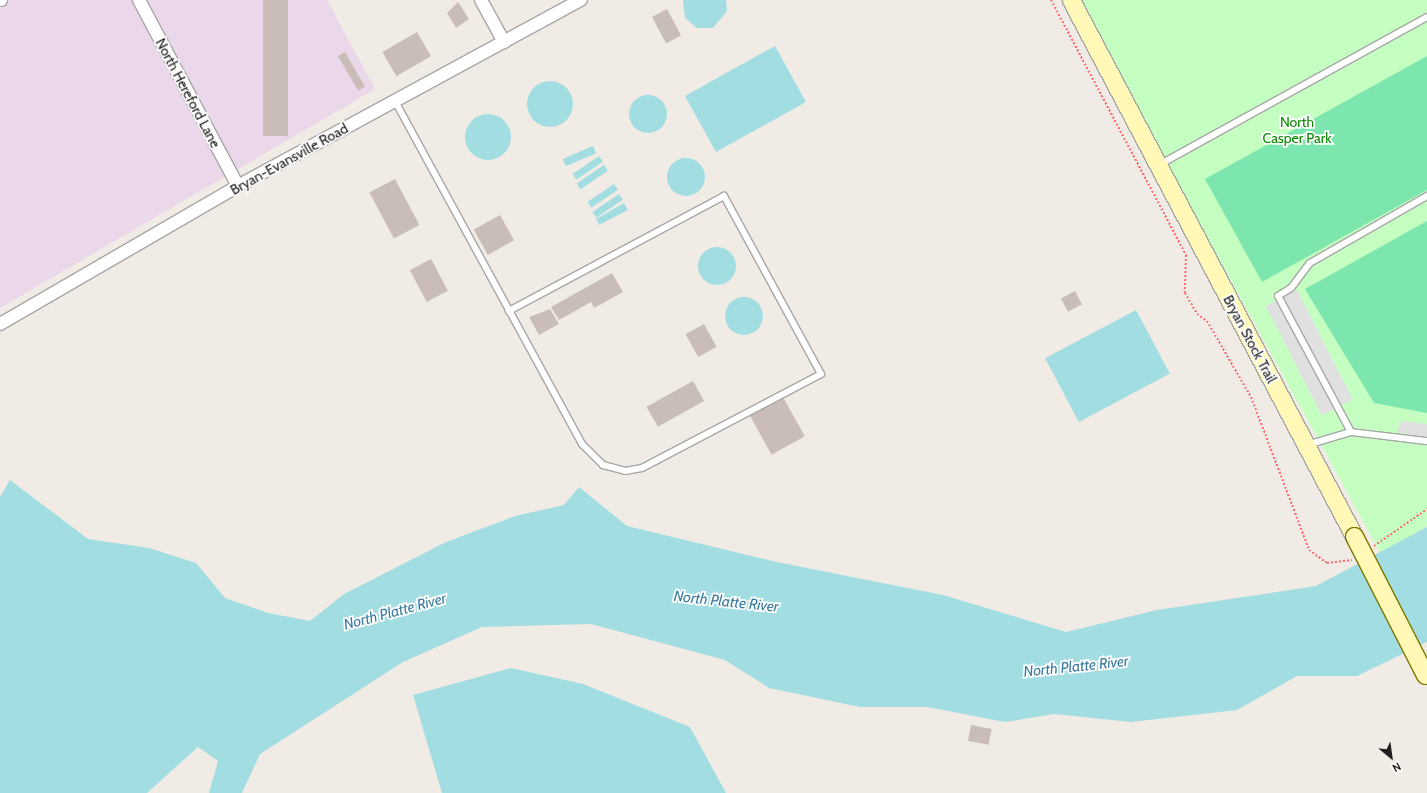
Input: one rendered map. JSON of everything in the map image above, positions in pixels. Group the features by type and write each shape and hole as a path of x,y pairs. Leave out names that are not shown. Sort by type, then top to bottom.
{"main road":[{"name":"Bryan Stock Trail","path":"1071,0 1354,536 1426,676"}],"street":[{"name":"North Hereford Lane","path":"139,0 238,186"},
{"path":"481,0 504,42"},
{"name":"Bryan-Evansville Road","path":"0,324 238,186 582,0"}],"lane":[{"path":"1158,165 1427,16"},
{"path":"395,101 509,311 582,444 603,465 625,471 642,468 821,374 724,196 509,311"},
{"path":"1351,432 1278,296 1291,288 1310,263 1427,196"},
{"path":"1306,445 1351,432 1427,441"}],"path":[{"path":"1051,0 1186,255 1185,293 1197,314 1208,321 1250,397 1309,550 1327,563 1340,564 1357,556"},
{"path":"1370,548 1427,509"}],"shaded area":[{"path":"0,0 327,0 375,89 0,308"},
{"path":"1297,290 1353,400 1322,415 1266,306"},
{"path":"1401,421 1427,424 1427,438 1397,432"}],"green space":[{"name":"North Casper Park","path":"1077,0 1427,0 1427,526 1381,554"},
{"path":"1427,56 1427,190 1262,282 1205,179"},
{"path":"1427,221 1427,413 1374,403 1305,289"}],"water":[{"path":"683,0 726,0 727,11 713,28 697,28 685,18"},
{"path":"775,46 806,102 716,152 685,96"},
{"path":"550,81 563,85 569,91 573,104 569,117 563,123 550,127 537,123 531,117 527,104 531,91 537,85"},
{"path":"648,95 658,98 664,104 667,114 664,124 658,130 648,133 638,130 632,124 629,114 632,104 638,98"},
{"path":"488,114 501,118 507,124 511,137 507,150 501,156 488,160 475,156 469,150 465,137 469,124 475,118"},
{"path":"593,146 596,153 566,166 563,159"},
{"path":"599,156 603,162 576,180 572,174"},
{"path":"686,158 696,161 702,167 705,177 702,187 696,193 686,196 676,193 670,187 667,177 670,167 676,161"},
{"path":"604,165 608,171 581,189 577,183"},
{"path":"614,184 618,190 591,208 587,202"},
{"path":"619,194 623,200 596,218 592,212"},
{"path":"624,203 628,210 599,225 596,219"},
{"path":"717,247 727,250 733,256 736,266 733,276 727,282 717,285 707,282 701,276 698,266 701,256 707,250"},
{"path":"744,297 754,300 760,306 763,316 760,326 754,332 744,335 734,332 728,326 725,316 728,306 734,300"},
{"path":"1136,310 1170,374 1079,422 1045,358"},
{"name":"North Platte River","path":"10,480 88,539 149,548 196,563 225,598 268,613 310,621 344,594 446,542 515,516 564,505 579,487 627,526 777,562 943,595 1066,632 1157,610 1316,586 1427,527 1427,642 1357,676 1297,676 1237,710 1131,722 1054,714 1005,722 927,707 860,707 769,688 725,660 591,624 482,627 403,662 260,754 242,793 209,793 218,761 198,747 147,793 0,793 0,497"},
{"path":"511,668 583,684 690,727 726,793 442,793 413,695"}],"building":[{"path":"263,0 288,0 288,136 263,136"},
{"path":"458,2 469,19 456,28 447,13"},
{"path":"667,9 681,35 666,43 652,17"},
{"path":"417,32 431,56 396,76 382,52"},
{"path":"345,52 365,87 358,91 338,56"},
{"path":"395,179 419,225 394,239 369,193"},
{"path":"500,215 514,240 488,255 474,230"},
{"path":"431,259 448,291 427,302 410,270"},
{"path":"612,273 623,292 594,308 591,302 559,320 551,307"},
{"path":"1075,291 1082,304 1068,312 1061,299"},
{"path":"550,309 559,324 539,335 529,317"},
{"path":"704,324 717,347 698,357 686,334"},
{"path":"693,381 704,401 658,427 647,407"},
{"path":"783,397 805,436 772,455 750,415"},
{"path":"971,725 992,729 989,745 968,741"}]}
